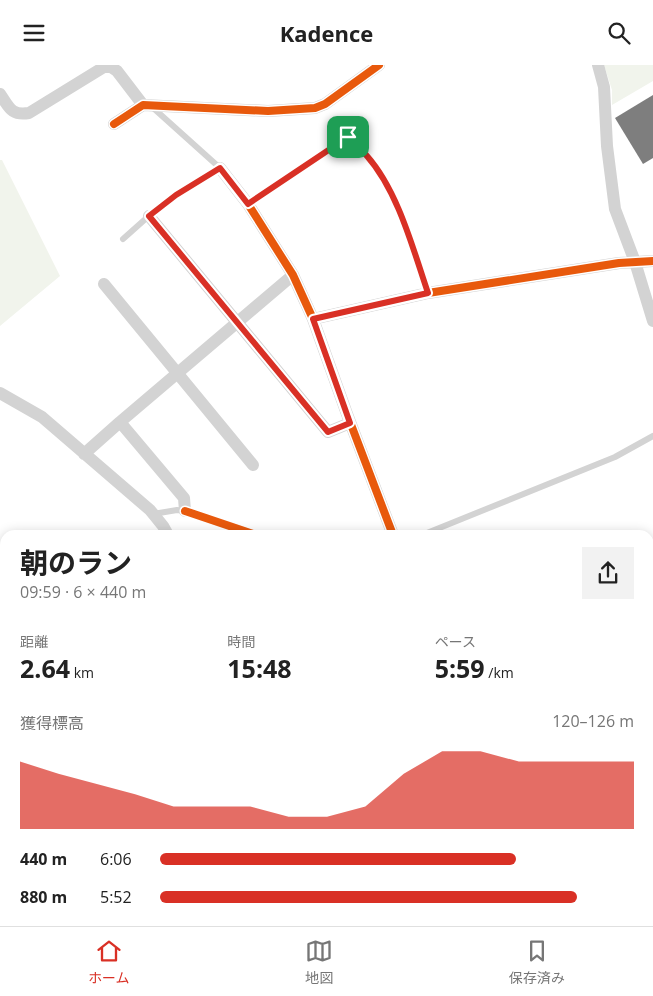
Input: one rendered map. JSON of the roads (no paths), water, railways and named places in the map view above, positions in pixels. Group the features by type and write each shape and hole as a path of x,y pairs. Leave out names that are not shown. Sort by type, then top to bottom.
{"street":[{"path":"114,124 147,105 268,111 314,108 325,104 379,65"},
{"path":"598,65 604,87 615,209 635,262 653,321"},
{"path":"0,94 11,111 17,114 29,113 104,67 111,67 118,71 147,105"},
{"path":"220,168 248,204 294,275 313,319 391,530"},
{"path":"149,216 328,432 350,423"},
{"path":"313,319 428,293 635,262 653,261"},
{"path":"84,454 237,321 294,275"},
{"path":"104,284 176,374 253,465"},
{"path":"0,393 42,417 153,514 164,530"},
{"path":"120,422 184,498 185,511"}],"lane":[{"path":"123,239 176,195 220,168 147,105"},
{"path":"248,204 348,137 368,156 389,190 408,234 428,293"},
{"path":"434,530 615,457 653,436"},
{"path":"153,514 177,510 185,511"}]}
